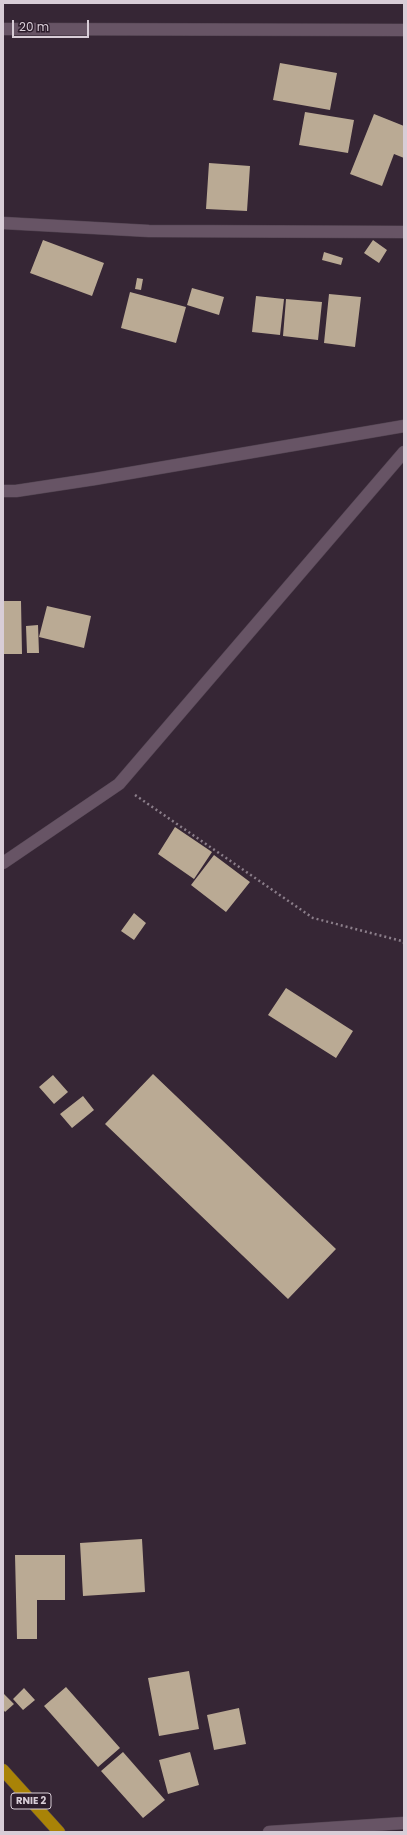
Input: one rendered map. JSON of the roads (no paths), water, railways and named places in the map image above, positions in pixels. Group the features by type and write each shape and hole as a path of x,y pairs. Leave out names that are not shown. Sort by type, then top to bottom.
{"highway":[{"name":"RNIE 2","path":"3,1770 59,1832"}],"street":[{"path":"3,28 404,30"},
{"path":"3,223 149,231 404,232"},
{"path":"3,491 16,491 95,479 404,426"},
{"path":"3,863 119,784 404,452"},
{"path":"270,1832 404,1823"}]}
